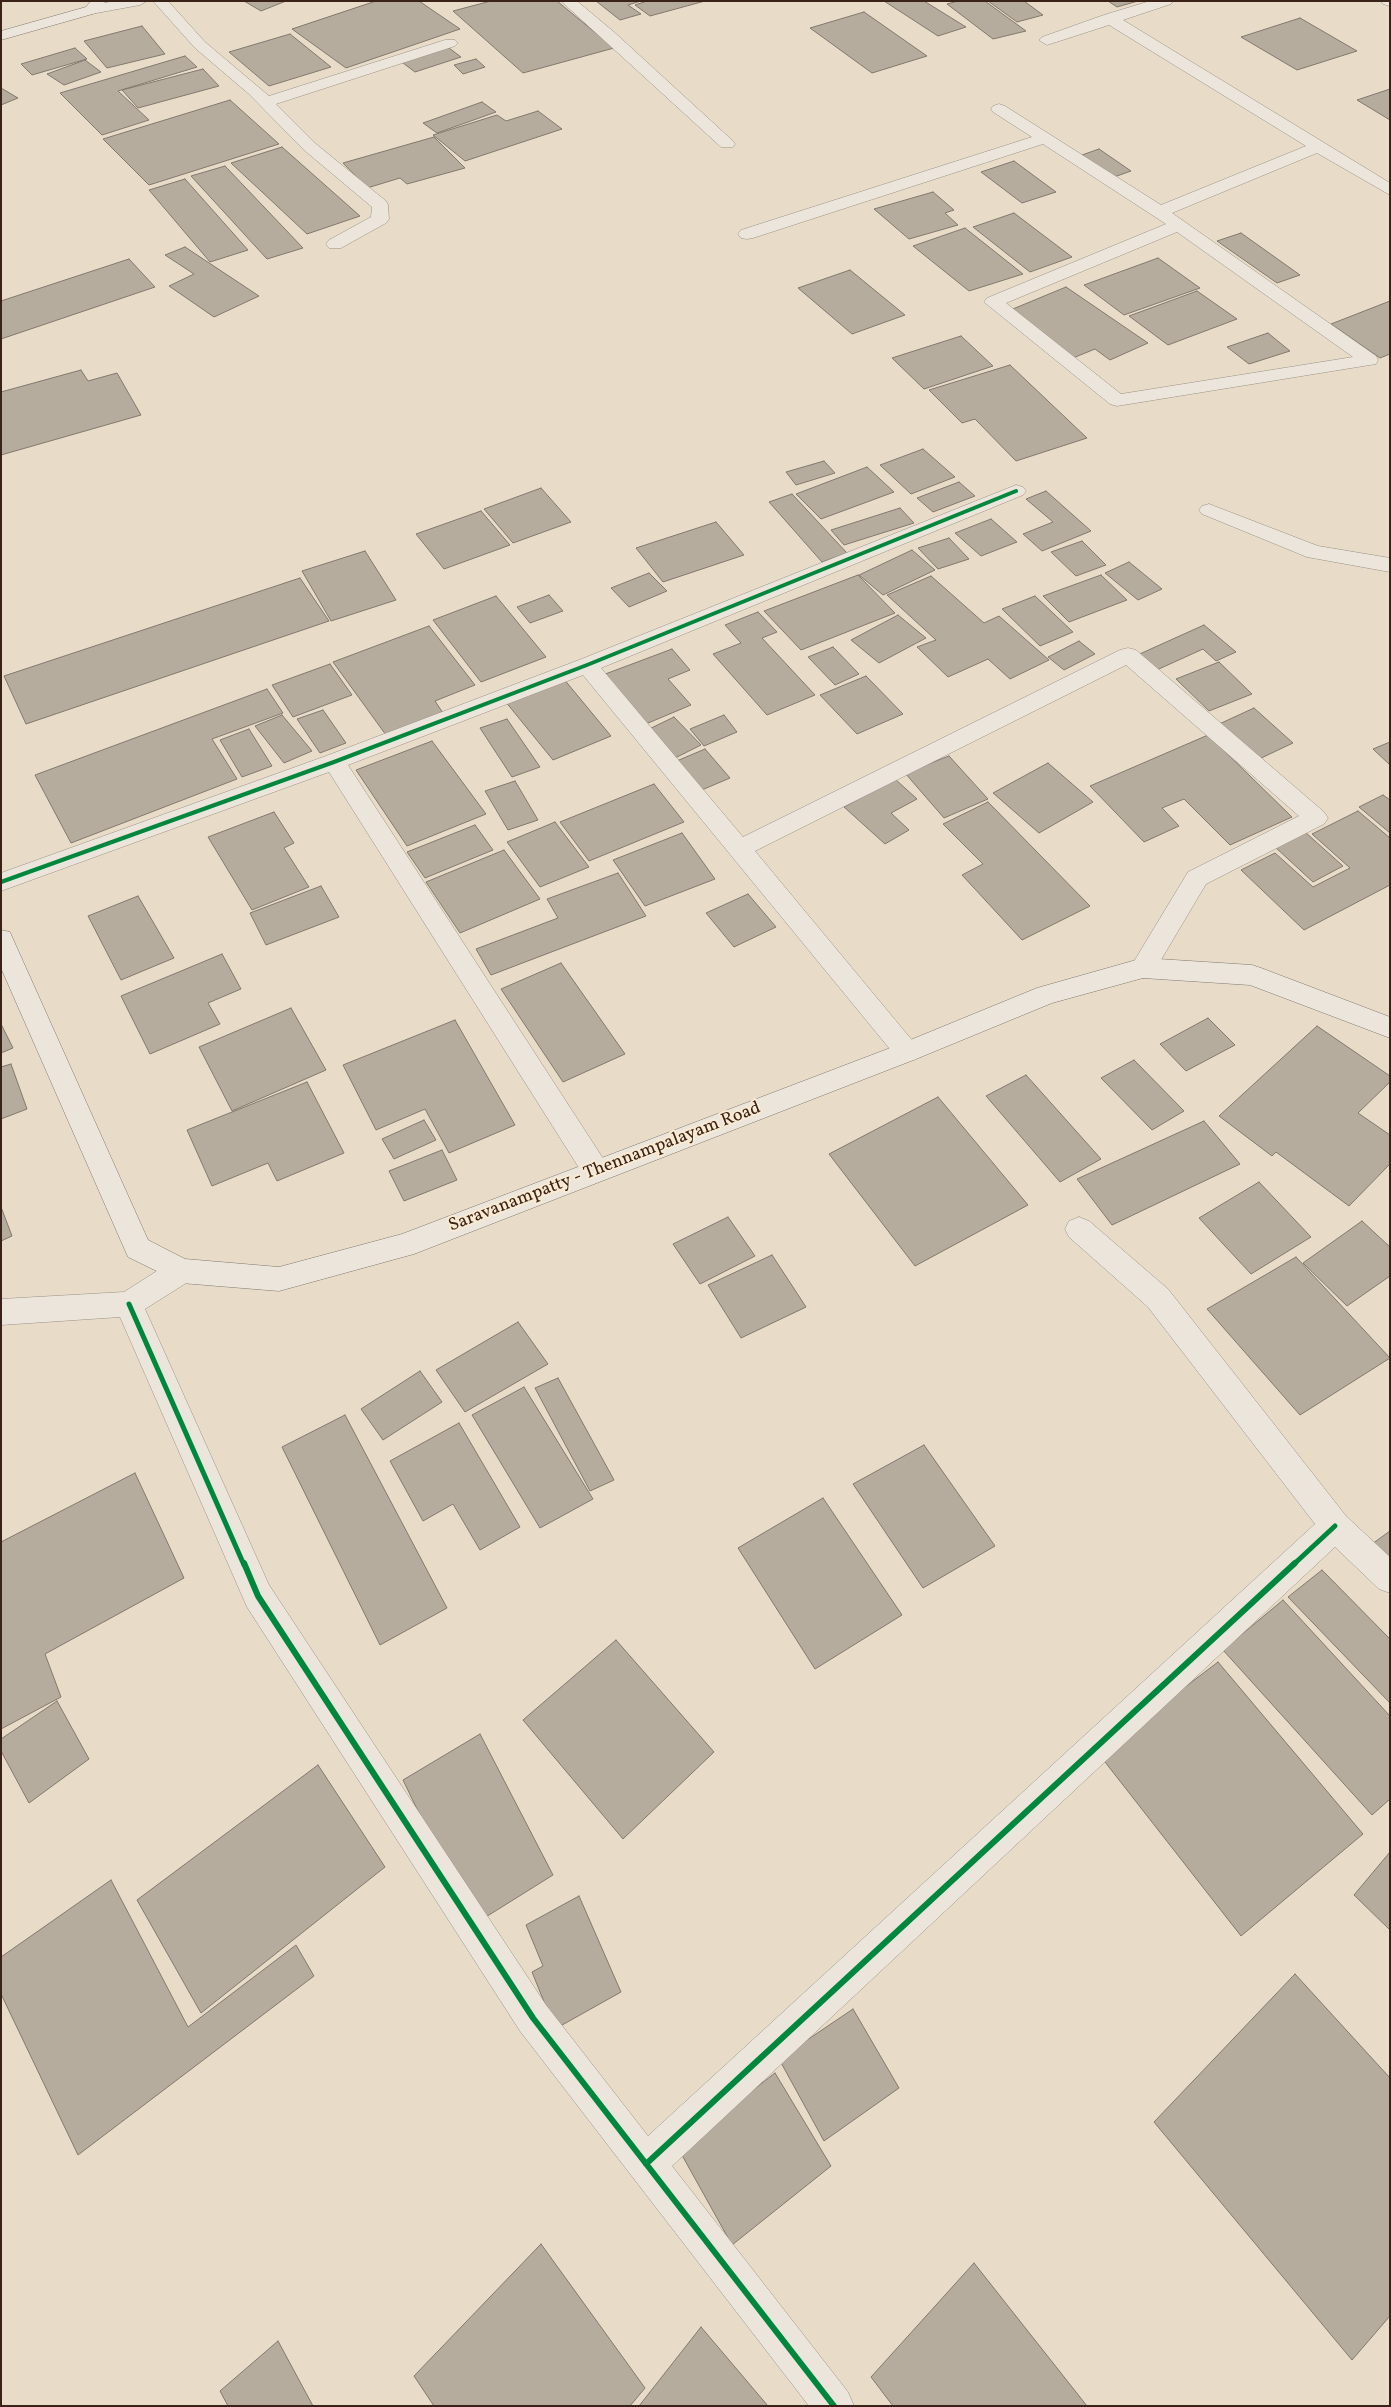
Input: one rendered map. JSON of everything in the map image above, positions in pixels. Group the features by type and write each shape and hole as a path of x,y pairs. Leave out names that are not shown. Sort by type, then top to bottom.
{"street":[{"path":"1,36 95,5 140,1"},
{"path":"160,1 200,45 265,102 310,147 380,205 380,219 335,244"},
{"path":"568,1 609,35 727,144"},
{"path":"1047,40 1109,18 1166,1"},
{"path":"1109,18 1390,190"},
{"path":"265,102 450,43"},
{"path":"999,109 1160,212 1369,360 1117,400 993,302 1178,225"},
{"path":"747,234 1045,138"},
{"path":"1160,212 1319,146"},
{"path":"1,882 334,762 587,665 1016,490"},
{"path":"1209,510 1314,552 1390,565"},
{"path":"739,849 1128,655 1316,818 1197,878 1143,968"},
{"path":"587,665 908,1052"},
{"path":"334,762 596,1171"},
{"name":"Saravanampatty - Thennampalayam Road","path":"1,939 138,1248 181,1271 279,1279 404,1245 908,1052 1046,995 1143,968 1252,975 1390,1028"},
{"path":"1079,1229 1158,1298 1335,1526 1390,1578"},
{"path":"1,1312 129,1304 181,1271"},
{"path":"129,1304 258,1596 534,2018 834,2406"},
{"path":"646,2164 1335,1526"}],"building":[{"path":"244,1 286,1 261,11"},
{"path":"376,1 419,1 460,29 346,68 292,29"},
{"path":"491,1 557,1 614,48 523,73 453,11"},
{"path":"596,1 641,1 628,5 641,14 620,20"},
{"path":"647,1 705,1 650,16 635,5"},
{"path":"884,1 924,1 966,27 938,36"},
{"path":"958,1 985,1 1026,31 993,39 947,4"},
{"path":"988,1 1024,1 1043,15 1017,22"},
{"path":"1108,1 1138,1 1117,7"},
{"path":"864,12 927,56 872,73 810,28"},
{"path":"1300,18 1357,51 1297,70 1241,37"},
{"path":"142,26 165,54 107,68 84,41"},
{"path":"290,34 331,67 269,86 229,52"},
{"path":"445,45 461,57 415,72 399,60"},
{"path":"75,48 87,59 32,75 21,64"},
{"path":"185,56 197,67 118,91 149,120 102,135 60,93"},
{"path":"476,59 485,67 463,74 454,65"},
{"path":"85,60 101,72 64,85 47,74"},
{"path":"203,69 219,86 138,108 122,90"},
{"path":"1,88 18,98 1,105"},
{"path":"1390,89 1390,120 1357,100"},
{"path":"230,100 279,144 149,185 103,139"},
{"path":"482,102 496,112 437,133 423,123"},
{"path":"538,111 562,129 465,161 433,135 497,115 506,121"},
{"path":"434,137 465,168 407,184 400,178 367,188 343,163"},
{"path":"282,147 360,216 307,234 231,163"},
{"path":"1099,149 1131,171 1114,177 1082,155"},
{"path":"1014,161 1056,192 1022,203 981,172"},
{"path":"225,166 303,248 267,259 191,176"},
{"path":"185,179 248,250 210,262 149,190"},
{"path":"933,192 954,210 945,213 958,225 909,239 874,209"},
{"path":"1014,213 1072,257 1030,272 973,227"},
{"path":"965,228 1023,274 969,291 913,246"},
{"path":"1241,233 1300,275 1277,283 1217,241"},
{"path":"185,247 259,296 214,317 169,286 194,274 165,255"},
{"path":"1158,258 1200,288 1124,315 1084,285"},
{"path":"129,259 155,287 1,339 1,301"},
{"path":"850,270 905,315 852,334 798,288"},
{"path":"1066,287 1148,343 1110,360 1095,349 1073,358 1008,311"},
{"path":"1197,291 1237,319 1168,345 1129,316"},
{"path":"1390,301 1390,354 1380,358 1331,324"},
{"path":"1268,333 1290,351 1249,364 1227,347"},
{"path":"961,336 993,366 924,389 892,358"},
{"path":"1010,365 1087,438 1016,461 975,419 962,423 929,390"},
{"path":"81,370 88,381 117,373 141,415 1,455 1,392"},
{"path":"923,449 955,477 911,494 880,465"},
{"path":"824,461 835,473 796,485 786,472"},
{"path":"867,467 894,492 821,519 796,494"},
{"path":"959,482 975,496 933,512 917,498"},
{"path":"541,488 571,522 513,543 484,509"},
{"path":"1046,491 1091,531 1042,551 1023,534 1053,522 1026,499"},
{"path":"792,494 847,553 822,562 769,502"},
{"path":"900,508 914,523 844,545 831,530"},
{"path":"481,511 510,545 444,569 416,534"},
{"path":"991,519 1017,542 981,556 955,533"},
{"path":"716,522 744,555 663,582 636,548"},
{"path":"949,538 969,559 938,569 918,548"},
{"path":"1082,541 1106,565 1076,576 1051,552"},
{"path":"912,550 935,570 883,595 859,575"},
{"path":"365,551 396,600 331,621 302,571"},
{"path":"1129,562 1162,589 1138,600 1105,573"},
{"path":"649,573 667,591 629,607 611,588"},
{"path":"858,575 895,613 801,650 764,611"},
{"path":"1101,575 1127,600 1069,622 1043,596"},
{"path":"931,576 984,623 999,616 1049,660 1010,679 988,659 948,677 917,647 936,640 887,595"},
{"path":"300,578 329,621 26,724 4,676"},
{"path":"549,595 563,611 530,623 517,607"},
{"path":"496,596 546,657 481,682 433,620"},
{"path":"1035,596 1073,632 1040,646 1002,609"},
{"path":"758,612 777,632 762,638 815,695 767,715 713,654 741,643 725,625"},
{"path":"898,615 926,638 879,663 851,640"},
{"path":"1204,625 1236,652 1216,661 1203,649 1150,673 1133,657"},
{"path":"429,626 475,685 435,701 443,713 386,735 333,662"},
{"path":"1079,641 1095,654 1064,670 1048,657"},
{"path":"833,647 859,674 835,685 808,657"},
{"path":"672,649 690,670 668,679 691,705 641,726 600,676"},
{"path":"1219,662 1252,694 1209,711 1176,679"},
{"path":"330,664 352,695 293,717 272,685"},
{"path":"866,676 903,714 857,734 820,695"},
{"path":"563,678 611,736 553,760 505,701"},
{"path":"267,689 283,713 212,739 237,779 71,843 35,775"},
{"path":"1254,708 1293,743 1257,760 1217,725"},
{"path":"323,710 346,743 320,753 297,719"},
{"path":"282,715 312,751 284,763 255,726"},
{"path":"724,715 737,732 704,746 690,729"},
{"path":"674,717 701,745 671,760 643,732"},
{"path":"507,719 540,767 512,777 480,728"},
{"path":"249,729 272,766 242,777 220,740"},
{"path":"1208,735 1292,817 1230,845 1184,799 1162,808 1179,826 1144,842 1090,786"},
{"path":"432,741 486,814 407,846 356,770"},
{"path":"1390,742 1390,765 1373,749"},
{"path":"705,749 730,778 697,792 672,763"},
{"path":"949,756 988,799 944,818 905,773"},
{"path":"1048,763 1093,802 1039,833 993,793"},
{"path":"895,779 917,799 891,813 909,830 885,844 844,807"},
{"path":"515,781 538,820 508,830 485,791"},
{"path":"654,784 684,822 589,861 560,822"},
{"path":"1383,795 1390,800 1390,833 1359,807"},
{"path":"988,802 1090,906 1022,940 962,875 983,864 943,824"},
{"path":"1358,811 1390,838 1390,885 1304,930 1241,870 1275,853 1313,887 1350,868 1312,834"},
{"path":"274,812 294,843 284,848 309,887 252,910 208,837"},
{"path":"555,822 589,867 540,887 507,842"},
{"path":"475,825 493,850 425,878 407,852"},
{"path":"1305,832 1343,866 1313,882 1275,847"},
{"path":"682,833 715,879 645,906 613,860"},
{"path":"504,850 540,899 460,933 426,882"},
{"path":"618,873 646,916 491,975 476,949 558,918 547,899"},
{"path":"321,886 339,917 266,945 250,913"},
{"path":"748,894 776,927 734,947 706,913"},
{"path":"138,896 174,958 121,980 88,916"},
{"path":"222,954 241,989 208,1003 220,1024 150,1054 121,996"},
{"path":"561,963 625,1054 563,1082 501,989"},
{"path":"291,1008 326,1070 232,1111 199,1047"},
{"path":"1208,1018 1235,1045 1186,1071 1160,1044"},
{"path":"455,1020 515,1125 449,1153 425,1109 376,1130 343,1065"},
{"path":"1,1024 13,1048 1,1053"},
{"path":"1317,1026 1390,1076 1390,1082 1358,1113 1390,1135 1390,1164 1349,1206 1276,1152 1272,1156 1219,1116"},
{"path":"1134,1060 1184,1111 1152,1130 1101,1078"},
{"path":"11,1064 27,1109 1,1119 1,1067"},
{"path":"1026,1075 1101,1159 1060,1182 986,1096"},
{"path":"307,1082 344,1153 277,1181 268,1163 212,1186 187,1130"},
{"path":"938,1097 1028,1205 915,1266 829,1154"},
{"path":"424,1120 436,1140 394,1159 382,1139"},
{"path":"1204,1121 1240,1164 1112,1225 1077,1179"},
{"path":"442,1150 457,1180 404,1201 389,1171"},
{"path":"1259,1182 1311,1237 1251,1274 1199,1218"},
{"path":"1,1207 12,1236 1,1241"},
{"path":"728,1217 755,1256 700,1284 673,1244"},
{"path":"1362,1221 1390,1247 1390,1276 1347,1306 1303,1263"},
{"path":"772,1255 806,1307 741,1338 708,1285"},
{"path":"1296,1257 1390,1358 1300,1415 1207,1309"},
{"path":"518,1322 548,1364 465,1412 436,1370"},
{"path":"420,1371 442,1402 383,1440 361,1409"},
{"path":"558,1378 614,1480 590,1491 535,1388"},
{"path":"524,1387 593,1499 540,1528 472,1415"},
{"path":"345,1415 447,1608 380,1645 282,1447"},
{"path":"459,1423 520,1527 480,1550 453,1504 423,1521 390,1461"},
{"path":"924,1445 995,1546 923,1588 853,1484"},
{"path":"135,1473 184,1578 45,1654 61,1697 1,1729 1,1542"},
{"path":"823,1498 902,1615 815,1669 738,1548"},
{"path":"1390,1531 1390,1564 1372,1544"},
{"path":"1322,1570 1390,1639 1390,1703 1288,1597"},
{"path":"1283,1600 1390,1716 1390,1799 1372,1815 1223,1650"},
{"path":"616,1640 714,1752 623,1839 523,1720"},
{"path":"1218,1662 1363,1834 1241,1936 1098,1753"},
{"path":"57,1701 89,1759 29,1803 1,1751 1,1739"},
{"path":"480,1734 553,1875 473,1925 403,1780"},
{"path":"318,1765 385,1867 201,2013 137,1900"},
{"path":"1390,1852 1390,1930 1354,1895"},
{"path":"111,1880 188,2027 296,1945 314,1976 78,2155 1,1994 1,1957"},
{"path":"579,1896 621,1992 555,2029 532,1972 543,1966 526,1925"},
{"path":"1295,1974 1390,2078 1390,2316 1352,2360 1154,2122"},
{"path":"853,2009 899,2088 824,2141 779,2059"},
{"path":"775,2073 831,2166 732,2245 678,2148"},
{"path":"541,2244 645,2388 630,2406 434,2406 414,2376"},
{"path":"974,2263 1087,2406 893,2406 871,2377"},
{"path":"701,2327 768,2406 639,2406"},
{"path":"278,2341 313,2406 228,2406 220,2391"}],"cycle path":[{"path":"1,882 334,762 587,665 1016,491"},
{"path":"129,1304 258,1596 533,2018 834,2406"},
{"path":"646,2164 1335,1526"}]}
